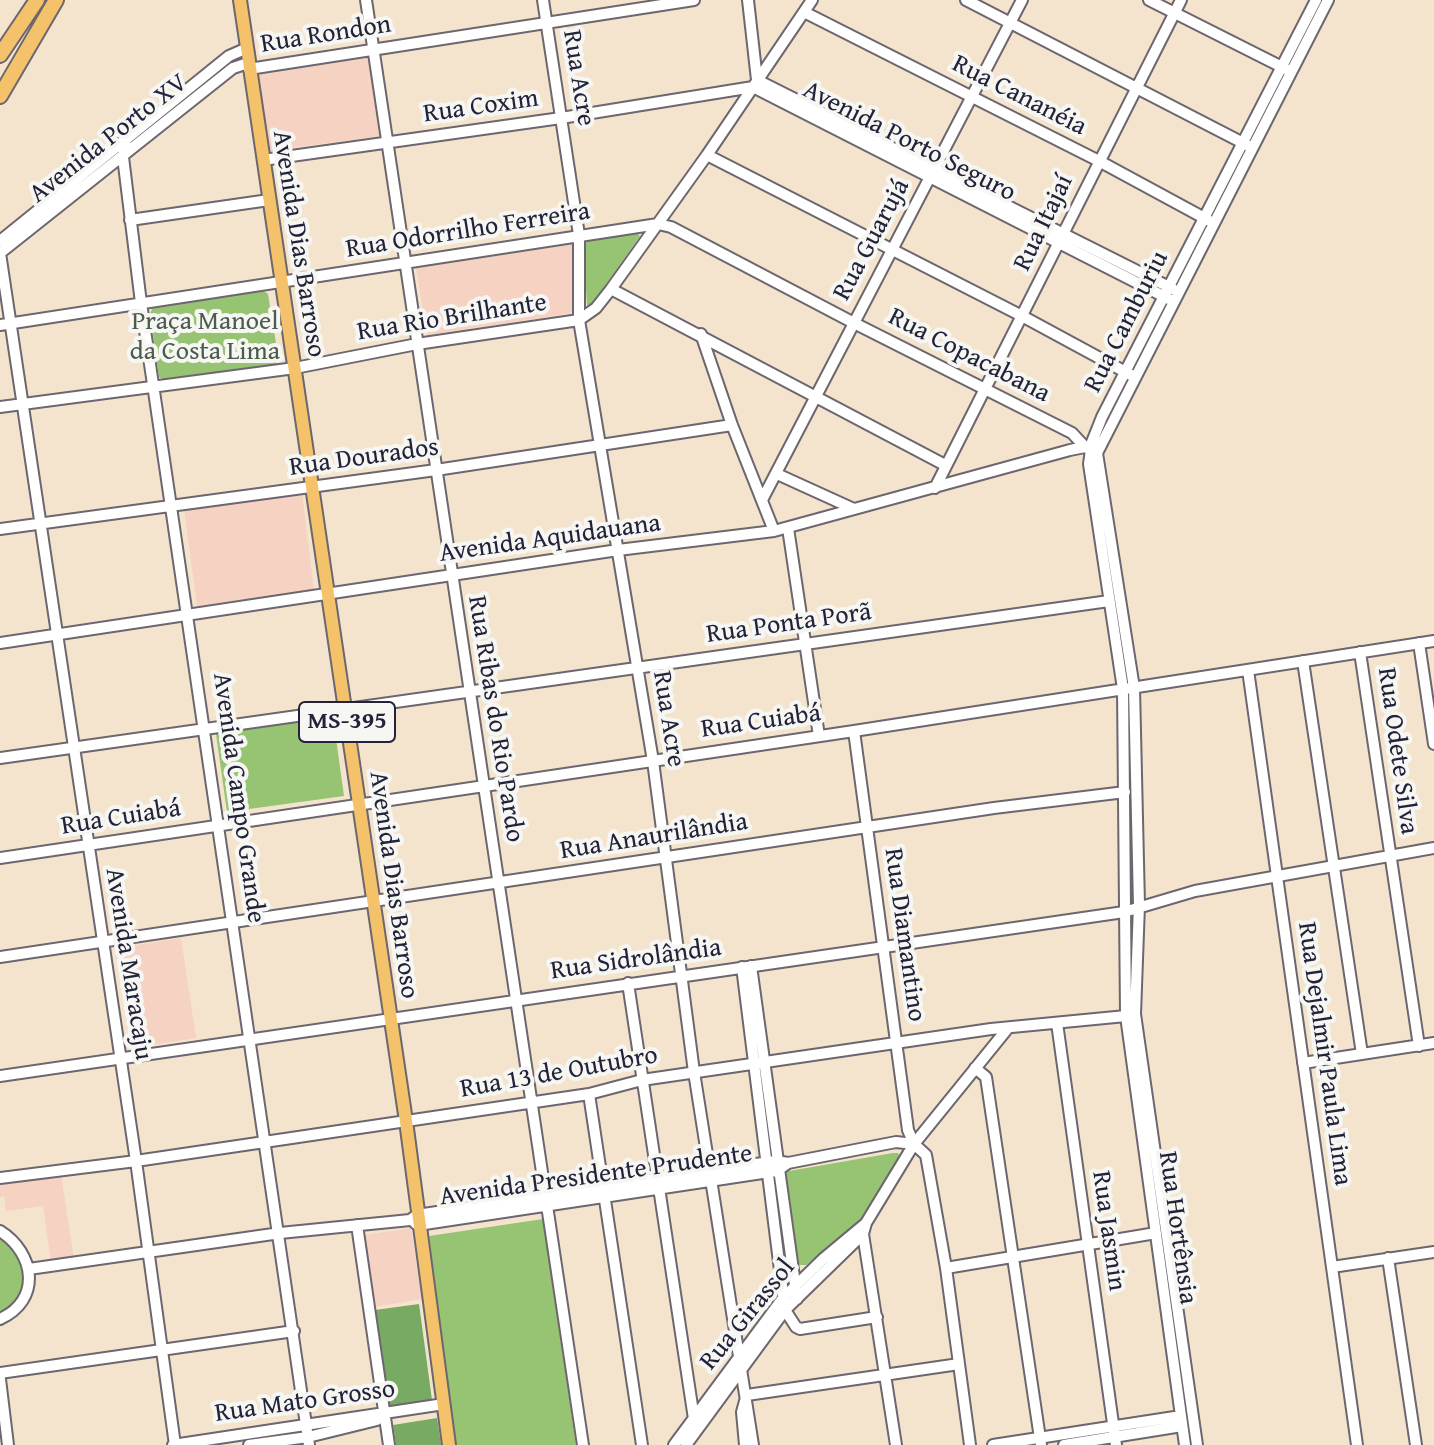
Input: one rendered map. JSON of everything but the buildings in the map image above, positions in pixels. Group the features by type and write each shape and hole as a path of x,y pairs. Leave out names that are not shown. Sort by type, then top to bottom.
{"highway":[{"path":"0,55 37,0"},
{"path":"0,96 56,0"}],"main road":[{"name":"Avenida Dias Barroso","path":"240,0 346,710 371,902 406,1121 415,1220 449,1445"}],"street":[{"name":"Rua Ribas do Rio Pardo","path":"366,0 583,1445"},
{"name":"Rua Acre","path":"543,0 579,235 579,320 653,761 694,1072 753,1445"},
{"name":"Rua Rondon","path":"249,66 374,50 694,0"},
{"path":"748,0 755,83"},
{"path":"579,320 596,308 611,289 812,0"},
{"path":"966,0 1248,146"},
{"name":"Rua Guarujá","path":"762,500 1022,0"},
{"path":"1149,0 1287,69"},
{"name":"Rua Itajaí","path":"935,488 1181,0"},
{"name":"Rua Camburiu","path":"1128,688 1103,524 1089,464 1091,450 1102,417 1130,374 1318,3"},
{"name":"Rua Cananéia","path":"804,12 1099,161 1209,221"},
{"name":"Avenida Porto XV","path":"0,253 126,138 229,56 245,49"},
{"name":"Avenida Porto XV","path":"0,241 123,157 233,68 249,66"},
{"name":"Rua Coxim","path":"263,160 561,118 755,83"},
{"name":"Avenida Porto Seguro","path":"755,83 1171,294"},
{"path":"181,94 190,104"},
{"name":"Avenida Campo Grande","path":"126,138 123,157 141,303 308,1436"},
{"path":"707,155 1130,374"},
{"path":"130,220 269,200"},
{"name":"Rua Odorrilho Ferreira","path":"6,325 658,224"},
{"name":"Rua Copacabana","path":"658,224 671,227 1072,433 1091,450"},
{"name":"Avenida Maracaju","path":"0,253 6,325 24,404 175,1445"},
{"path":"611,289 945,465"},
{"name":"Rua Rio Brilhante","path":"0,407 295,368 417,344 579,320"},
{"path":"701,334 732,425 774,531"},
{"name":"Rua Dourados","path":"0,529 436,470 732,425"},
{"name":"Avenida Aquidauana","path":"0,643 618,550 774,531 1091,450"},
{"path":"777,474 854,509"},
{"name":"Rua Camburiu","path":"1103,524 1109,601 1128,688"},
{"path":"788,528 819,736"},
{"name":"Rua Ponta Porã","path":"0,758 1109,601"},
{"name":"Rua Cuiabá","path":"0,858 1434,641"},
{"path":"1419,643 1434,744"},
{"name":"Rua Odete Silva","path":"1360,652 1419,1046"},
{"path":"1303,661 1362,1054"},
{"name":"Rua Dejalmir Paula Lima","path":"1248,670 1357,1445"},
{"path":"1128,688 1139,905 1135,1014 1197,1445"},
{"name":"Rua Hortênsia","path":"1128,688 1124,912 1126,1016 1185,1445"},
{"name":"Rua Diamantino","path":"854,731 908,1130 914,1144 926,1155 946,1268 970,1445"},
{"name":"Rua Anaurilândia","path":"0,957 867,827 1125,792"},
{"name":"Rua Sidrolândia","path":"0,1076 1124,912 1139,905 1195,891 1434,848"},
{"path":"746,967 797,1299"},
{"path":"628,983 694,1419"},
{"name":"Rua 13 de Outubro","path":"0,1178 589,1094 642,1080 694,1072 1008,1028 1126,1016"},
{"name":"Rua Jasmin","path":"1057,1023 1115,1436"},
{"name":"Rua Girassol","path":"674,1445 784,1304 797,1299 862,1229 914,1144 1008,1028"},
{"path":"1303,1063 1434,1043"},
{"path":"975,1068 986,1077 1041,1441"},
{"path":"589,1094 642,1445"},
{"name":"Avenida Presidente Prudente","path":"29,1269 280,1233 415,1220 775,1166 896,1142 914,1144"},
{"path":"775,1166 784,1304 796,1327 800,1329 877,1317"},
{"path":"357,1225 389,1445"},
{"path":"862,1229 896,1445"},
{"name":"Rua Girassol","path":"686,1445 742,1371 796,1287 823,1259 862,1229"},
{"path":"0,1231 16,1242 26,1256 29,1269 28,1287 19,1305 0,1319"},
{"path":"946,1268 1156,1233"},
{"path":"1332,1267 1434,1252"},
{"path":"1388,1258 1416,1445"},
{"path":"8,1445 0,1376 294,1331"},
{"path":"745,1445 742,1412 747,1395 959,1364"},
{"name":"Rua Mato Grosso","path":"249,1445 308,1436 385,1416 444,1407"},
{"path":"1064,1445 1181,1421"},
{"name":"Rua Mato Grosso","path":"175,1445 308,1436"},
{"path":"993,1445 1115,1436"}],"shaded area":[{"path":"371,57 382,136 267,151 256,73"},
{"path":"573,244 573,313 427,335 416,268"},
{"path":"302,493 314,590 197,606 184,509"},
{"path":"181,938 196,1038 132,1048 117,948"},
{"path":"61,1174 74,1259 51,1262 43,1206 6,1211 4,1196 0,1197 0,1183"},
{"path":"411,1228 422,1299 375,1307 364,1235"}],"green space":[{"path":"637,233 640,236 592,304 587,305 583,241"},
{"name":"Praça Manoel da Costa Lima","path":"264,291 268,294 279,362 165,381 159,377 150,314 153,307"},
{"path":"333,717 344,796 227,812 216,734"},
{"path":"893,1153 901,1157 859,1224 806,1265 800,1265 796,1261 783,1172"},
{"path":"543,1219 576,1445 456,1445 429,1236"},
{"path":"0,1235 18,1253 25,1275 19,1297 0,1315"},
{"path":"419,1304 432,1400 388,1406 375,1310"},
{"path":"437,1418 441,1445 396,1445 393,1425"}]}
